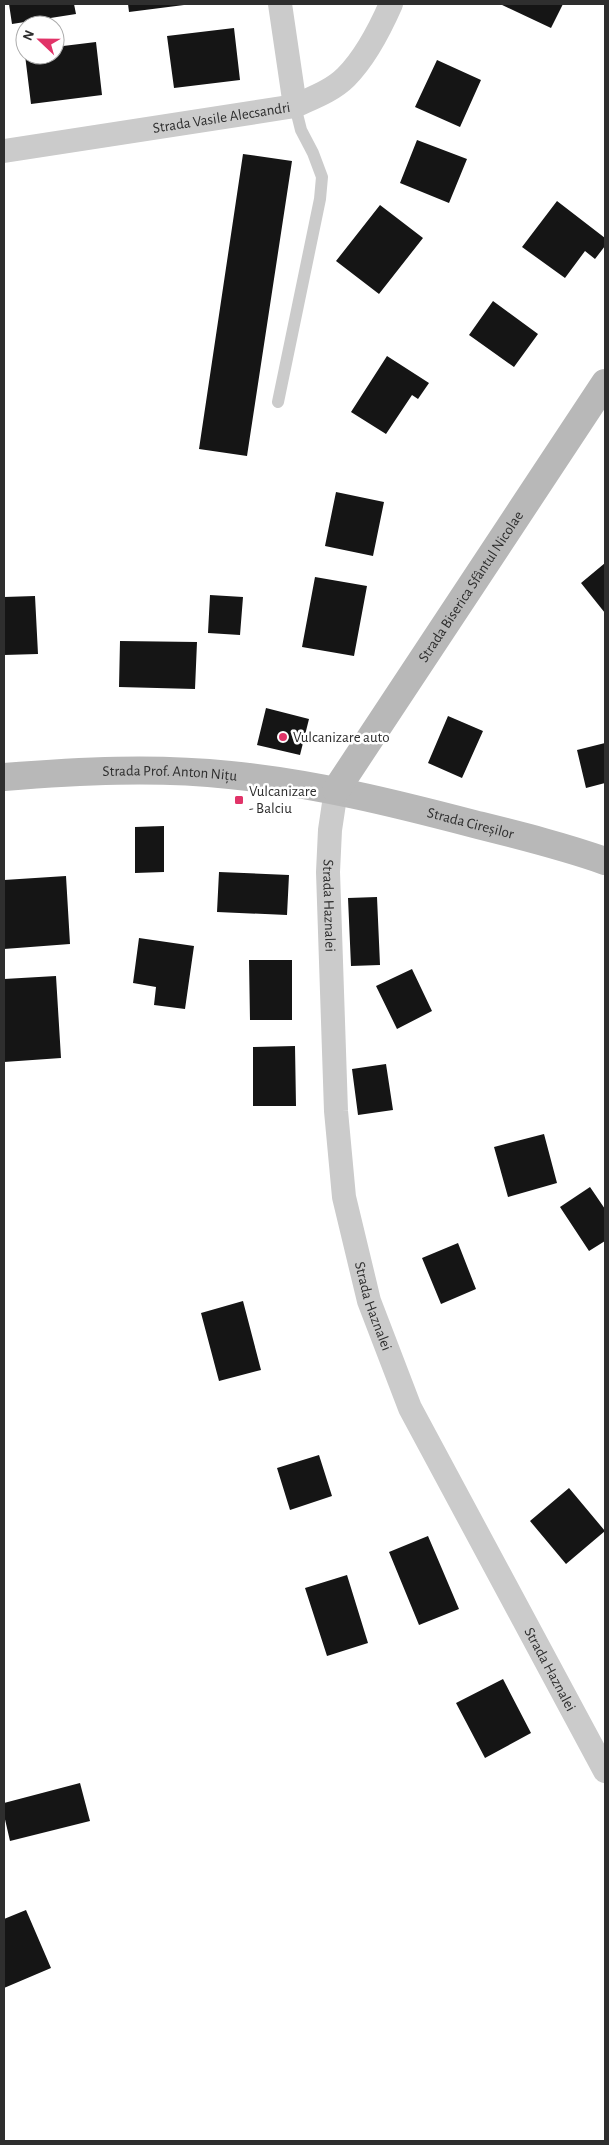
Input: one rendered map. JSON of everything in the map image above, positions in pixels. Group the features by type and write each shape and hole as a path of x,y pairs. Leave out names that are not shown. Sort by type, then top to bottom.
{"street":[{"path":"280,4 295,106"},
{"name":"Strada Vasile Alecsandri","path":"4,151 295,106 321,95 346,78 365,53 391,4"},
{"name":"Strada Biserica Sfântul Nicolae","path":"336,790 605,383"},
{"name":"Strada Prof. Anton Nițu","path":"4,777 76,771 142,770 229,775 336,790"},
{"name":"Strada Cireșilor","path":"336,790 448,817 605,861"},
{"name":"Strada Haznalei","path":"336,790 330,830 328,872 336,1111 344,1197 369,1301 410,1408 605,1771"}],"lane":[{"path":"278,402 320,199 322,177 314,153 301,130 295,106"}],"building":[{"path":"9,4 74,4 76,14 65,16 15,15 15,24 12,24"},
{"path":"128,4 184,4 184,5 129,12"},
{"path":"500,4 563,4 551,28"},
{"path":"234,28 240,80 174,88 167,36"},
{"path":"96,42 102,95 31,104 26,65 65,65 65,46"},
{"path":"437,60 481,80 460,127 415,107"},
{"path":"417,140 467,159 449,203 400,183"},
{"path":"243,154 292,161 247,456 199,449"},
{"path":"557,201 605,238 605,246 595,259 585,251 565,278 522,247"},
{"path":"380,205 423,238 379,294 336,261"},
{"path":"493,301 538,334 514,367 469,335"},
{"path":"387,356 429,383 418,399 412,395 386,434 351,412"},
{"path":"336,492 384,502 373,556 325,546"},
{"path":"605,563 605,613 581,583"},
{"path":"315,577 367,586 354,656 302,647"},
{"path":"210,595 243,597 240,635 208,633"},
{"path":"35,596 38,654 4,655 4,597"},
{"path":"120,641 197,642 195,689 119,687"},
{"path":"266,708 309,719 300,755 257,745"},
{"path":"448,716 483,731 462,778 428,763"},
{"path":"605,743 605,783 586,788 577,750"},
{"path":"164,826 164,872 135,873 135,827"},
{"path":"219,872 289,875 287,915 217,912"},
{"path":"66,876 70,944 4,949 4,880"},
{"path":"377,897 380,965 351,966 348,898"},
{"path":"139,938 194,946 185,1009 154,1005 156,987 133,983"},
{"path":"249,960 292,960 292,1020 250,1020"},
{"path":"412,969 432,1011 397,1029 376,986"},
{"path":"56,976 61,1058 4,1062 4,979"},
{"path":"295,1046 296,1106 253,1106 253,1047"},
{"path":"386,1064 393,1110 358,1115 352,1069"},
{"path":"544,1134 557,1183 508,1197 494,1147"},
{"path":"590,1187 605,1209 605,1241 589,1251 560,1207"},
{"path":"458,1243 476,1289 441,1304 422,1258"},
{"path":"243,1301 261,1370 219,1381 201,1313"},
{"path":"319,1455 332,1496 290,1510 277,1468"},
{"path":"569,1488 605,1531 566,1564 530,1521"},
{"path":"428,1536 459,1609 419,1625 389,1552"},
{"path":"347,1575 368,1643 327,1656 305,1588"},
{"path":"503,1679 531,1733 485,1758 456,1703"},
{"path":"80,1783 90,1821 10,1841 4,1815 4,1803"},
{"path":"26,1910 51,1968 4,1988 4,1919"}],"place":[{"name":"Vulcanizare auto","path":"283,737"},
{"name":"Vulcanizare - Balciu","path":"239,800"}]}
